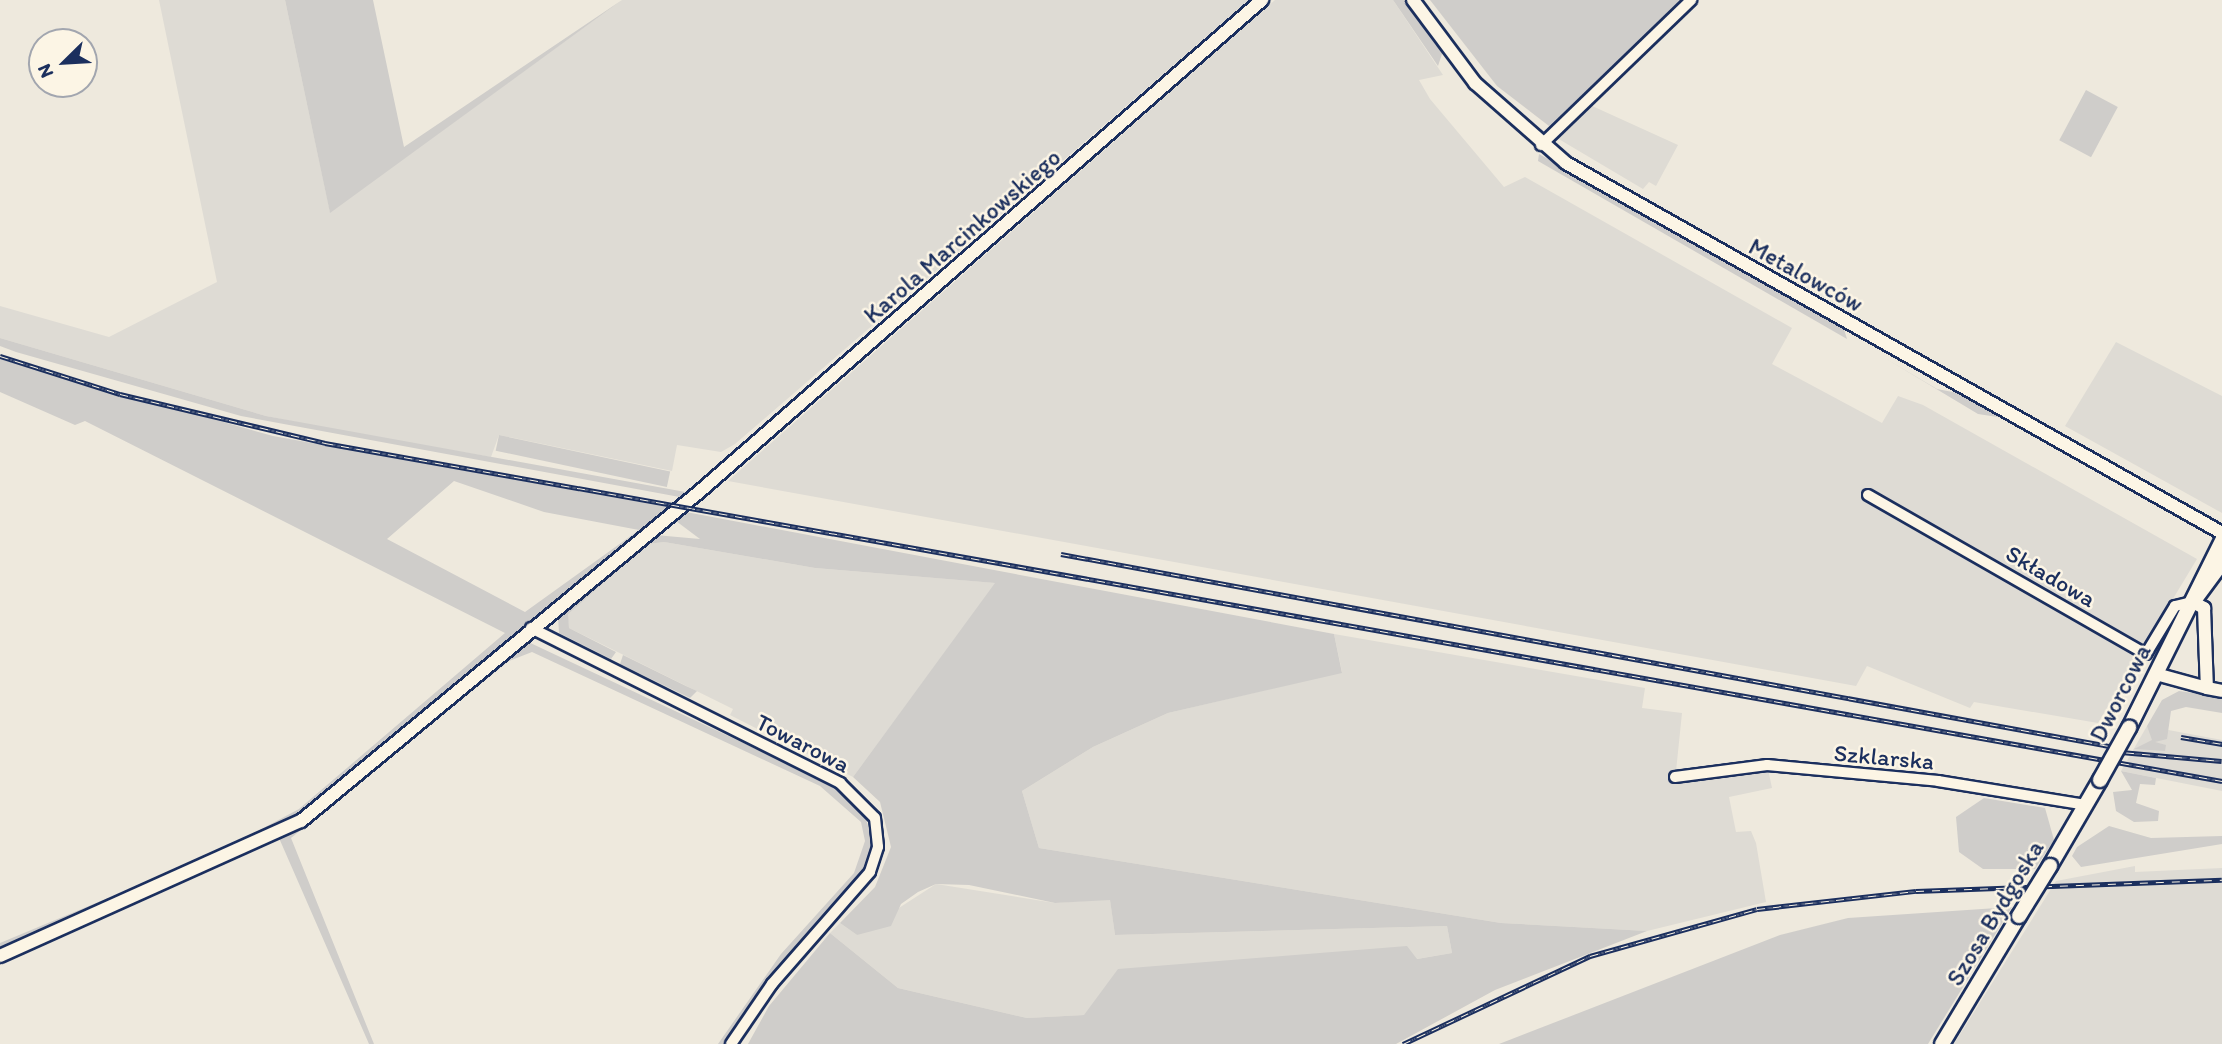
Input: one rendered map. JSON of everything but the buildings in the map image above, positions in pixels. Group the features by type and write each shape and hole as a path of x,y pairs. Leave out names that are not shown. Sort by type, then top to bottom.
{"main road":[{"name":"Dworcowa","path":"2087,805 2193,602 2221,541"},
{"name":"Dworcowa","path":"2193,602 2222,563"},
{"name":"Szosa Bydgoska","path":"1942,1044 2087,805"}],"street":[{"name":"Karola Marcinkowskiego","path":"0,956 285,832 689,501 1262,0"},
{"name":"Metalowców","path":"1413,0 1475,83 1541,145 2221,541"},
{"path":"1541,145 1691,0"},
{"name":"Składowa","path":"1868,495 2146,654 2175,606 2193,602"},
{"path":"2193,602 2204,608 2207,688"},
{"name":"Towarowa","path":"531,628 840,783 875,818 878,847 870,872 772,984 731,1044"},
{"path":"2156,674 2222,691"},
{"name":"Szklarska","path":"1675,777 1767,765 1938,781 2087,805"}],"shaded area":[{"path":"159,0 285,0 330,212 622,0 1249,0 735,444 721,452 677,445 672,471 499,435 491,457 341,431 266,416 0,338 0,306 109,337 217,282"},
{"path":"285,0 373,0 404,147 622,0 330,213"},
{"path":"1275,0 1393,0 1443,75 1419,80 1430,99 1504,187 1525,177 1792,328 1772,364 1882,423 1898,396 1923,405 2197,559 2098,723 1974,702 1970,708 1867,666 1856,686 728,481"},
{"path":"1393,0 1407,0 1443,51 1438,66"},
{"path":"1430,0 1683,0 1549,126 1497,86"},
{"path":"2086,90 2118,107 2091,157 2059,140"},
{"path":"1590,105 1678,145 1656,186 1649,182 1643,189 1557,138"},
{"path":"1539,154 1843,326 1847,339 1538,161"},
{"path":"0,338 266,416 691,493 685,498 241,416 16,352 0,346"},
{"path":"2116,342 2222,396 2222,513 2065,426"},
{"path":"1883,357 1937,389 1963,394 2004,418 1978,414"},
{"path":"0,359 273,436 673,508 298,818 168,879 299,809 505,633 85,421 75,425 0,392","holes":["454,481 544,512 639,530 525,612 387,539"]},
{"path":"499,435 670,471 667,487 496,451"},
{"path":"686,512 1334,634 1342,673 1168,713 1093,747 1022,791 1039,848 1501,923 1647,931 1495,990 1396,1044 748,1044 769,1006 830,933 898,988 1027,1018 1084,1015 1118,969 1407,946 1417,959 1452,953 1447,926 1115,935 1110,900 1055,903 969,885 936,884 901,904 891,926 857,935 840,923 875,887 891,847 880,802 853,777 995,583 815,568 664,542 648,544 568,614 569,628 616,652 611,659 559,633 558,616 655,535 700,539 676,521"},
{"path":"664,542 815,568 996,583 853,777 730,715 733,709 569,628 567,614 648,544"},
{"path":"1334,634 1645,688 1642,708 1682,713 1675,781 1768,769 1772,788 1729,797 1736,832 1751,831 1756,843 1766,902 1647,931 1501,923 1039,848 1022,791 1093,747 1168,713 1342,672"},
{"path":"524,640 826,782 865,814 872,842 865,867 786,958 725,1044 718,1044 781,954 854,873 865,841 861,822 820,786 532,652 509,661 291,838 374,1044 369,1044 279,838"},
{"path":"623,655 697,691 690,698 620,664"},
{"path":"2179,691 2222,697 2222,713 2186,707 2171,711 2167,739 2155,742 2166,745 2165,751 2134,749 2152,740 2147,726 2162,700"},
{"path":"2147,726 2222,740 2222,791 2121,771"},
{"path":"2121,771 2156,778 2155,785 2140,784 2136,803 2159,811 2158,821 2134,822 2116,811 2113,792 2132,790"},
{"path":"1984,798 2045,808 2054,840 2035,869 1983,869 1959,852 1956,817"},
{"path":"2109,826 2151,838 2222,836 2222,844 2081,867 2072,856 2077,847"},
{"path":"2135,866 2135,872 2222,868 2222,1044 1954,1044 2056,881"},
{"path":"936,884 1055,903 1110,899 1115,935 1447,926 1452,953 1084,1015 1027,1018 898,988 830,933 840,923 857,935"},
{"path":"108,898 109,904 0,951 0,943"},
{"path":"2012,907 1928,1044 1499,1044 1780,935 1848,918"}],"railway":[{"path":"0,356 120,394 325,443 2222,781"},
{"path":"1061,554 2120,748"},
{"path":"2181,737 2222,744"},
{"path":"2110,751 2222,761"},
{"path":"1403,1044 1590,956 1757,909 1916,891 2222,880"}]}
